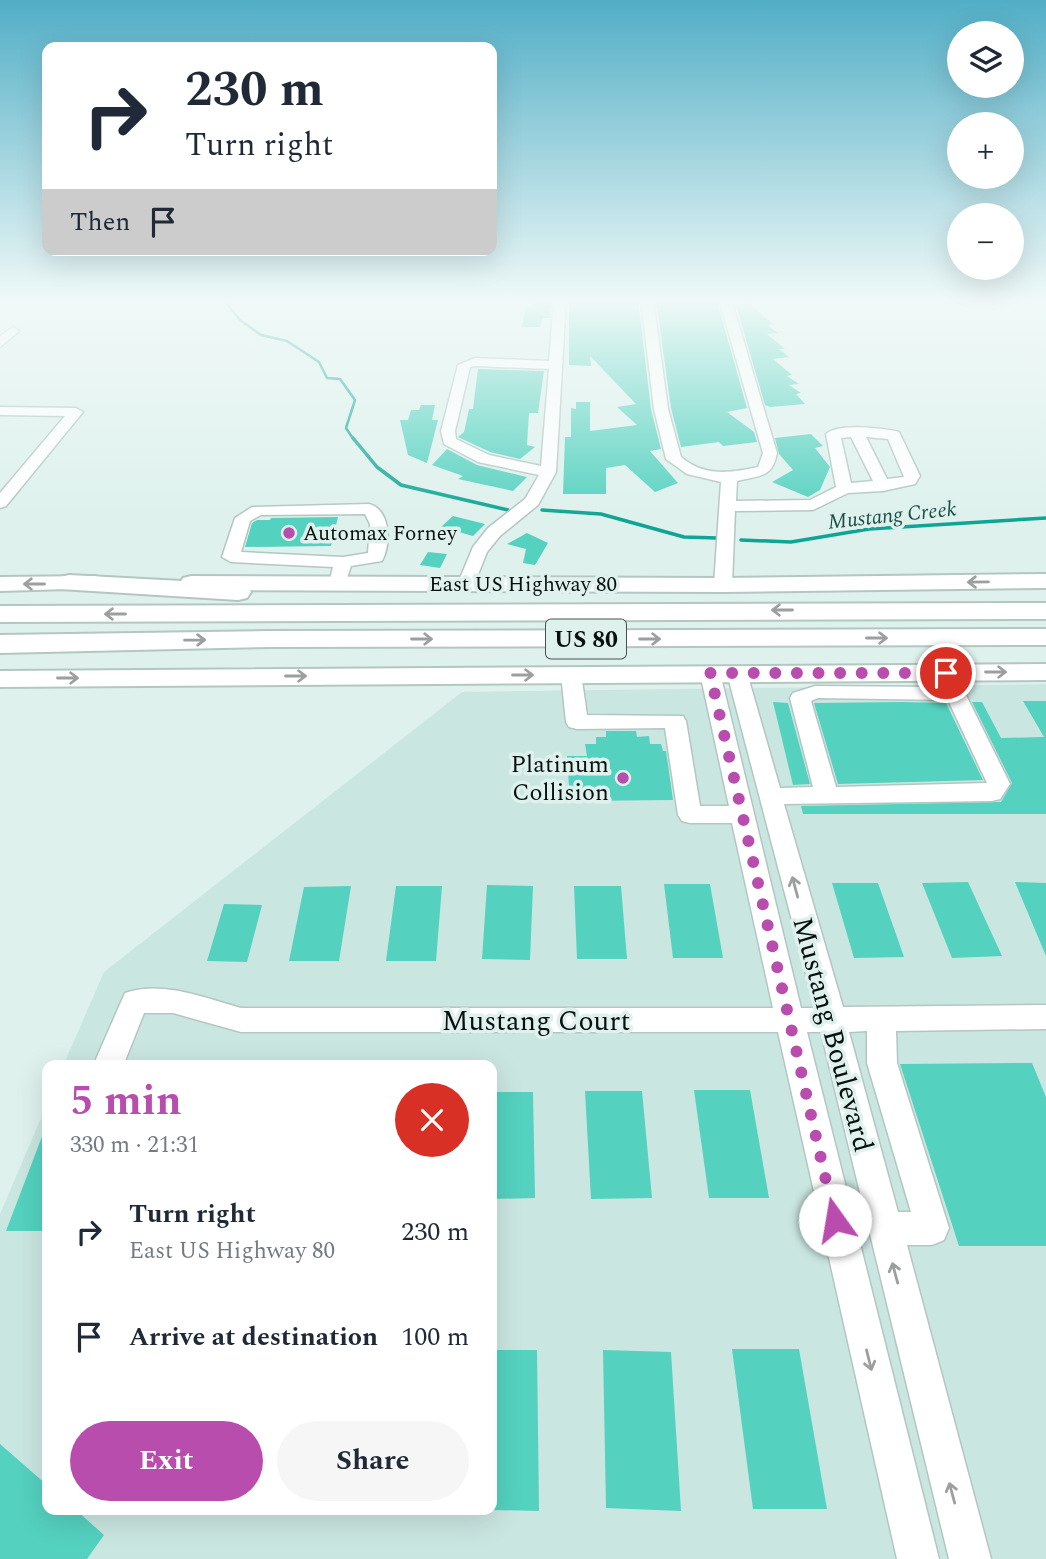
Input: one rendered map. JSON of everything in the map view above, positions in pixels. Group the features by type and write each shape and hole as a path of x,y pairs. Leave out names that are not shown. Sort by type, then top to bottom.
{"highway":[{"path":"69,583 474,605 527,612"},
{"name":"US 80","path":"0,614 1046,611"},
{"name":"US 80","path":"0,644 1046,637"},
{"path":"0,654 127,642"}],"main road":[{"name":"East US Highway 80","path":"0,583 340,573 467,583 723,585 1046,581"},
{"path":"0,679 723,673 951,683 1046,672"}],"street":[{"path":"462,372 448,431 449,441 477,456 548,472"},
{"path":"467,583 479,551 494,533 532,502 548,472 555,372"},
{"path":"657,372 665,433 672,456 692,470 729,478 763,470 770,453 746,372"},
{"path":"0,411 76,412 7,488 0,503"},
{"path":"728,506 813,505 844,489 903,483 912,476 894,435 856,432 832,436 844,489"},
{"path":"856,432 883,486"},
{"path":"723,585 729,478"},
{"path":"369,509 375,513 378,521 376,557 340,573 231,557 243,518 258,510 369,509"},
{"name":"Mustang Boulevard","path":"723,673 770,796 832,1020 970,1559"},
{"name":"Mustang Boulevard","path":"723,673 743,814 841,1245 918,1559"},
{"path":"571,674 577,722 675,721 690,815 743,814"},
{"path":"770,796 992,793 999,784 951,683 815,692 800,698 827,795"},
{"name":"Mustang Court","path":"110,1060 135,1001 173,1001 241,1020 879,1019 1043,1024"},
{"path":"879,1019 883,1037 882,1063 932,1228 885,1230"}],"shaded area":[{"path":"1046,684 1046,1559 0,1559 0,1214 42,1116 42,1515 497,1515 497,1060 66,1060 104,972 462,692"}],"building":[{"path":"478,372 544,372 538,413 529,413 527,445 535,447 520,459 490,452 458,437 464,432 469,409 473,409"},
{"path":"605,372 647,372 651,409 661,449 650,451 678,483 655,492 625,465 606,468 606,494 563,494 565,437 571,437 571,408 576,409 576,402 590,402 590,431 637,425 617,407 636,404"},
{"path":"666,372 737,372 747,408 727,412 754,432 757,442 723,446 719,442 681,447 671,408"},
{"path":"755,372 788,372 792,375 787,376 799,384 789,385 801,393 796,394 805,404 770,407 765,405"},
{"path":"421,405 435,405 432,420 438,420 427,463 408,455 400,420 408,420 411,410 419,410"},
{"path":"811,434 823,446 815,448 830,467 820,490 808,497 772,482 793,470 779,454 775,438"},
{"path":"447,449 477,465 527,477 513,491 458,479 463,476 432,465"},
{"path":"453,516 485,524 473,536 441,527"},
{"name":"Automax Forney","path":"338,517 331,546 245,547 252,523 257,520"},
{"path":"527,533 548,543 535,565 523,563 526,549 507,544"},
{"path":"428,552 447,554 440,568 420,565"},
{"path":"1023,701 1046,701 1046,814 803,814 801,806 1001,802 1012,783 972,702 982,702 1001,738 1044,737"},
{"path":"773,702 788,703 810,784 793,785"},
{"path":"814,703 946,703 983,780 838,784"},
{"name":"Platinum Collision","path":"606,731 636,731 637,737 649,736 650,744 661,744 663,751 666,751 673,800 570,801 567,756 587,756 585,744 596,744 596,737 606,737"},
{"path":"968,882 1002,956 952,958 922,883"},
{"path":"1015,882 1046,883 1046,956"},
{"path":"832,883 878,883 904,957 854,958"},
{"path":"664,884 710,884 723,958 673,958"},
{"path":"487,885 533,886 530,960 482,959"},
{"path":"351,886 339,961 289,961 304,887"},
{"path":"396,886 442,886 436,961 386,961"},
{"path":"574,886 621,886 627,959 577,959"},
{"path":"224,904 262,905 247,962 207,961"},
{"path":"1032,1063 1046,1097 1046,1246 959,1246 900,1064"},
{"path":"694,1090 750,1090 769,1198 709,1198"},
{"path":"585,1091 642,1091 652,1198 591,1199"},
{"path":"497,1092 533,1092 535,1198 497,1199"},
{"path":"42,1136 42,1231 6,1231"},
{"path":"732,1349 799,1349 827,1509 753,1509"},
{"path":"497,1350 537,1350 539,1511 497,1510"},
{"path":"603,1350 671,1352 681,1511 606,1508"},
{"path":"0,1444 42,1481 42,1515 82,1515 104,1535 87,1559 0,1559"}],"waterway":[{"name":"Mustang Creek","path":"324,372 327,378 340,379 355,400 346,428 354,440"},
{"name":"Mustang Creek","path":"353,438 377,467 401,485 508,510"},
{"name":"Mustang Creek","path":"542,510 601,514 684,537 717,538"},
{"name":"Mustang Creek","path":"741,540 791,542 869,529 1046,518"}],"place":[{"name":"Automax Forney","path":"289,533"},
{"name":"Platinum Collision","path":"623,778"}],"route":[{"path":"835,1220 710,673 946,673"}]}
